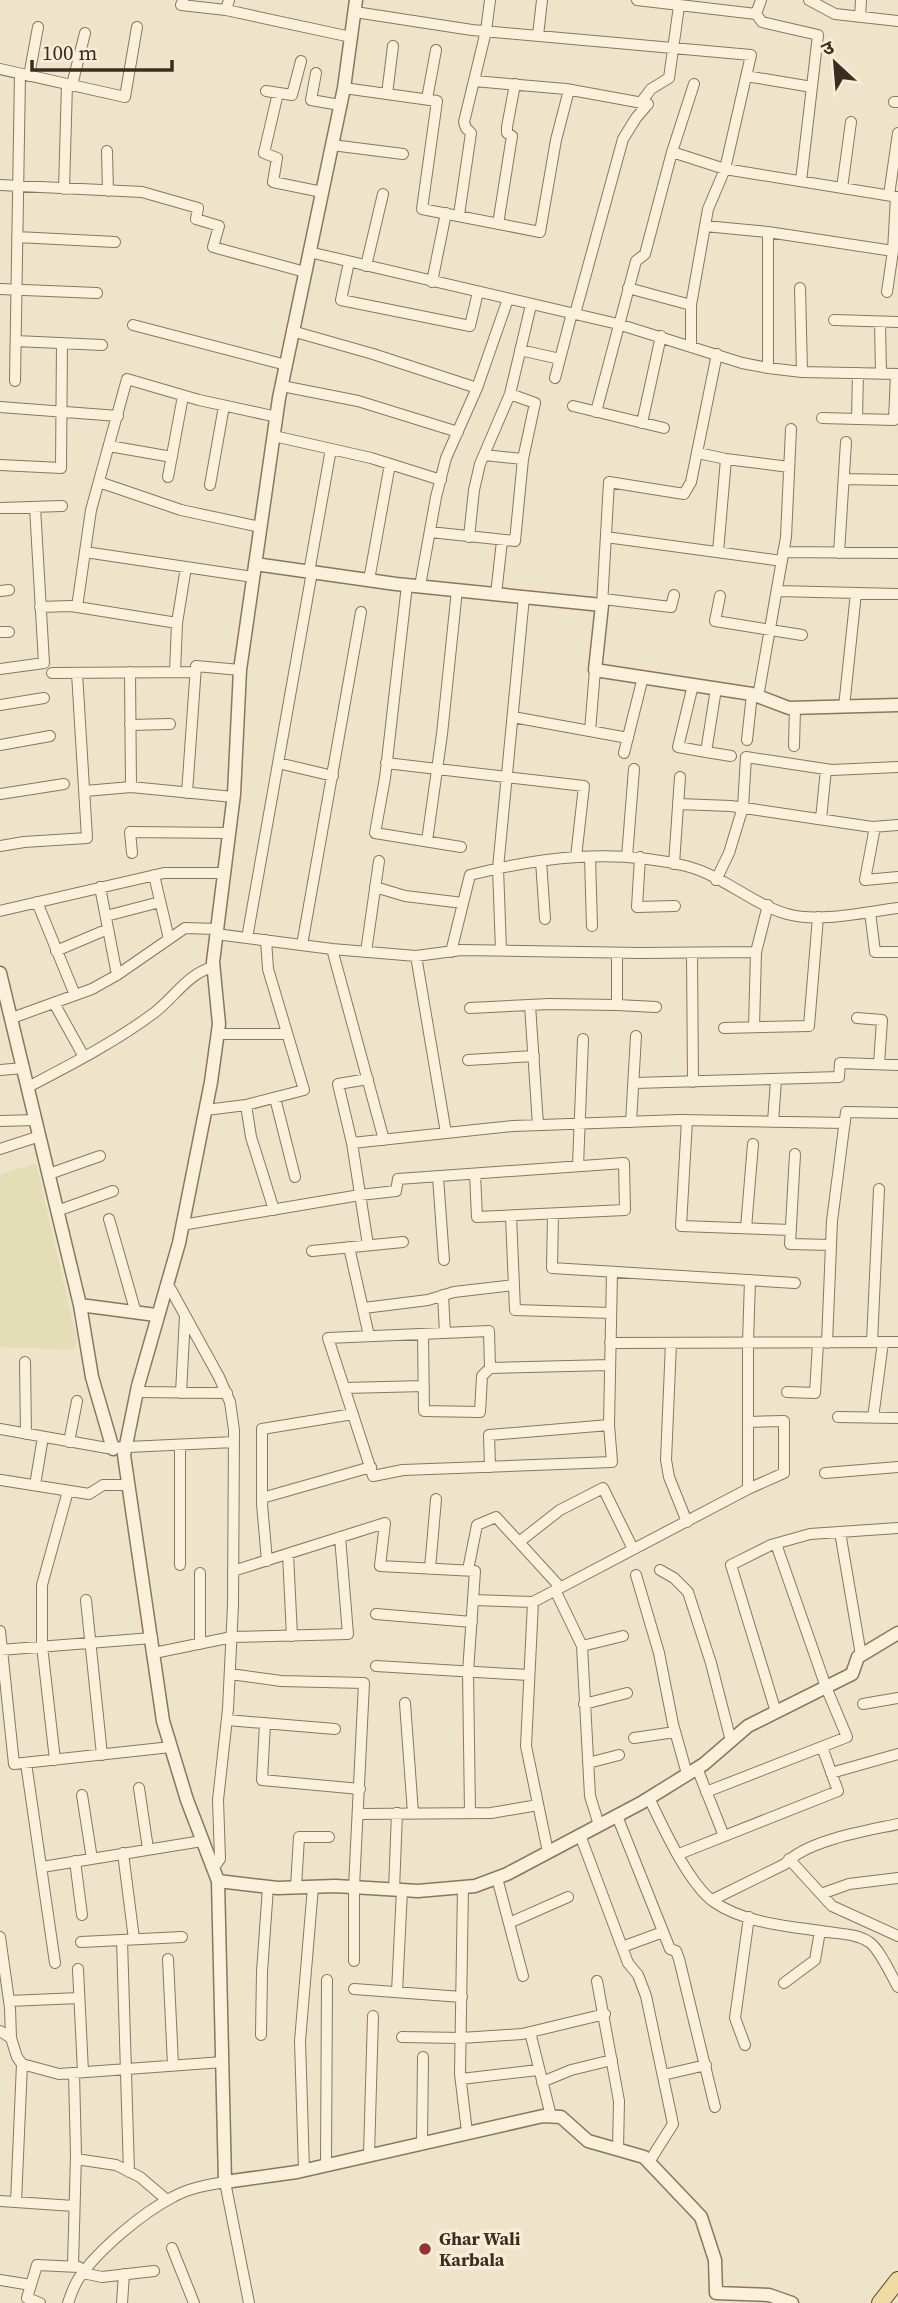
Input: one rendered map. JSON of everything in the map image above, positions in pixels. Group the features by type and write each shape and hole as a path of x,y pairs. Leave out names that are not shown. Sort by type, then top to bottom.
{"main road":[{"path":"880,2303 898,2280"}],"street":[{"path":"183,0 181,5 228,5 351,37"},
{"path":"460,215 471,133 464,122 486,31 490,0"},
{"path":"538,36 542,0"},
{"path":"637,0 756,14 762,22 818,35 800,181"},
{"path":"756,14 761,0"},
{"path":"809,0 835,14 898,20"},
{"path":"860,17 861,0"},
{"path":"119,1449 182,1226 218,1034 213,967 233,797 240,670 282,386 344,88 355,6 486,31 751,55 725,169 708,209 691,305 691,345"},
{"path":"642,101 651,89 668,78 679,6"},
{"path":"15,381 18,186 24,75 38,27"},
{"path":"0,69 125,97 137,27"},
{"path":"64,189 70,85 85,33"},
{"path":"387,94 393,46"},
{"path":"427,99 436,50"},
{"path":"266,91 292,95 301,61"},
{"path":"316,73 311,100 340,105"},
{"path":"746,76 812,87"},
{"path":"474,81 569,90 648,104 623,139 555,378"},
{"path":"498,224 512,136 507,133 507,127 515,84"},
{"path":"596,412 636,261 645,254 672,152 694,84"},
{"path":"344,88 437,101 422,209 540,232 556,140 569,90"},
{"path":"278,93 264,153 277,158 272,182 322,192"},
{"path":"842,188 851,122"},
{"path":"887,292 893,251 898,133"},
{"path":"332,145 402,154"},
{"path":"107,151 108,191"},
{"path":"672,152 725,169 894,196"},
{"path":"0,185 142,192 198,208 195,219 219,226 213,247 305,272"},
{"path":"366,266 383,194"},
{"path":"432,282 446,214"},
{"path":"705,226 768,232 893,251"},
{"path":"768,232 768,368"},
{"path":"17,237 115,242"},
{"path":"309,253 618,324 768,368 802,372 897,374 894,420 822,418"},
{"path":"349,262 341,300 471,326 478,292"},
{"path":"628,288 691,305"},
{"path":"800,288 802,372"},
{"path":"0,289 97,293"},
{"path":"461,847 375,833 414,585 430,532 440,480 446,458 477,388 508,299"},
{"path":"469,537 474,490 484,455 510,394 531,305"},
{"path":"834,320 898,322"},
{"path":"880,322 881,373"},
{"path":"133,325 286,365"},
{"path":"292,331 477,388"},
{"path":"642,423 661,336"},
{"path":"16,341 102,345"},
{"path":"0,466 61,468 62,343"},
{"path":"520,350 560,359"},
{"path":"590,731 603,602 609,482 684,494 691,482 718,354"},
{"path":"857,419 858,373"},
{"path":"77,607 91,510 127,379 183,396 277,418"},
{"path":"282,386 358,401 458,432"},
{"path":"430,532 515,541 523,459 535,403 510,394"},
{"path":"169,477 183,396"},
{"path":"210,485 224,406"},
{"path":"573,406 664,428"},
{"path":"0,407 118,416"},
{"path":"747,740 783,556 791,429"},
{"path":"274,436 390,464 440,480"},
{"path":"839,553 846,442"},
{"path":"109,446 172,457"},
{"path":"247,938 331,449"},
{"path":"698,453 789,467"},
{"path":"484,455 523,459"},
{"path":"718,552 726,459"},
{"path":"369,580 390,464"},
{"path":"844,479 898,480"},
{"path":"99,482 181,510 260,527"},
{"path":"0,509 62,506"},
{"path":"0,669 44,663 35,507"},
{"path":"606,537 718,552 783,556 898,553"},
{"path":"496,594 502,541"},
{"path":"85,552 186,567 310,572 524,597 671,607 674,595"},
{"path":"175,672 177,623 186,567"},
{"path":"427,841 457,590"},
{"path":"777,591 898,594"},
{"path":"844,706 856,593"},
{"path":"720,596 715,621 802,635"},
{"path":"501,950 498,868 524,597"},
{"path":"40,607 77,607 177,623"},
{"path":"302,945 361,612"},
{"path":"187,793 196,666 240,670"},
{"path":"595,670 755,695 789,708 898,705"},
{"path":"130,672 131,787"},
{"path":"52,673 195,672"},
{"path":"0,846 88,838 77,673"},
{"path":"624,753 643,677"},
{"path":"693,685 678,747 732,756"},
{"path":"706,752 716,689"},
{"path":"0,705 44,698"},
{"path":"794,746 795,708"},
{"path":"513,717 628,738"},
{"path":"130,724 170,724"},
{"path":"0,745 50,736"},
{"path":"716,880 729,853 743,807 746,757 826,769 898,767"},
{"path":"386,762 584,786 576,857"},
{"path":"278,763 333,776"},
{"path":"627,857 634,769"},
{"path":"821,819 826,769"},
{"path":"674,864 680,777"},
{"path":"0,794 64,784"},
{"path":"85,791 131,787 233,797"},
{"path":"678,804 743,807 875,827 898,825"},
{"path":"875,827 864,880 898,877"},
{"path":"132,853 130,832 229,833"},
{"path":"590,856 592,926"},
{"path":"451,952 470,875 541,860 590,856 640,857 689,867 786,914 807,918 898,908"},
{"path":"640,857 637,907 675,906"},
{"path":"541,860 545,919"},
{"path":"366,952 379,861"},
{"path":"0,911 164,873 224,873"},
{"path":"154,875 169,939"},
{"path":"100,887 117,975"},
{"path":"375,887 405,896 463,903"},
{"path":"37,902 75,995"},
{"path":"106,916 160,902"},
{"path":"754,1027 755,952 768,905"},
{"path":"870,912 875,952 898,952"},
{"path":"724,1028 809,1026 818,917"},
{"path":"12,1018 75,995 117,975 185,928 332,949 416,956 461,950 755,952"},
{"path":"56,951 108,929"},
{"path":"205,1110 246,1105 304,1090 268,969 266,940"},
{"path":"332,949 384,1140"},
{"path":"617,953 617,1005"},
{"path":"692,953 693,1082"},
{"path":"416,956 446,1133"},
{"path":"29,1087 103,1048 156,1011 195,975 213,967"},
{"path":"0,973 80,1306 92,1377 119,1449 124,1455 163,1721 215,1875 225,2182 249,2303"},
{"path":"54,1003 84,1057"},
{"path":"530,1005 538,1125"},
{"path":"470,1008 530,1005 656,1007"},
{"path":"857,1018 881,1020 879,1064"},
{"path":"218,1034 288,1034"},
{"path":"631,1122 636,1036"},
{"path":"578,1166 583,1039"},
{"path":"468,1060 534,1056"},
{"path":"634,1083 839,1077 840,1063 898,1065"},
{"path":"0,1070 24,1068"},
{"path":"368,1079 338,1084 352,1143 368,1245"},
{"path":"773,1122 776,1080"},
{"path":"275,1098 295,1177"},
{"path":"246,1105 251,1137 274,1210"},
{"path":"787,1392 815,1393 846,1112 898,1112"},
{"path":"0,1121 36,1119"},
{"path":"352,1143 538,1125 687,1120 845,1123"},
{"path":"687,1120 681,1226 790,1230"},
{"path":"0,1149 40,1136"},
{"path":"746,1228 753,1144"},
{"path":"795,1154 790,1244 831,1245"},
{"path":"49,1174 100,1156"},
{"path":"182,1226 396,1191 398,1179 624,1163 625,1210 477,1217 475,1174"},
{"path":"438,1177 444,1260"},
{"path":"873,1418 879,1189"},
{"path":"57,1211 113,1191"},
{"path":"553,1213 552,1268 795,1283"},
{"path":"511,1216 515,1310 611,1312"},
{"path":"109,1219 136,1313"},
{"path":"312,1251 403,1242"},
{"path":"349,1247 369,1336"},
{"path":"490,1368 489,1331 328,1338 373,1476 403,1470 612,1462 609,1425 612,1272"},
{"path":"748,1489 750,1280"},
{"path":"364,1308 514,1285"},
{"path":"165,1288 170,1288 186,1316 230,1402 234,1441 232,1637 227,1720 218,1800 220,1859 215,1875"},
{"path":"443,1295 445,1333"},
{"path":"80,1306 156,1315"},
{"path":"181,1393 186,1316"},
{"path":"423,1334 424,1411 480,1412 482,1376 490,1368 610,1365"},
{"path":"610,1343 898,1342"},
{"path":"671,1343 666,1460 669,1477 687,1521"},
{"path":"25,1362 26,1434"},
{"path":"345,1388 424,1386"},
{"path":"136,1392 226,1394"},
{"path":"69,1442 77,1401"},
{"path":"267,1560 262,1498 262,1429 353,1414"},
{"path":"838,1417 898,1418"},
{"path":"473,1600 533,1602 748,1489 784,1473 784,1421 748,1422"},
{"path":"491,1467 489,1435 609,1425"},
{"path":"0,1429 119,1449 234,1441"},
{"path":"35,1485 43,1437"},
{"path":"180,1445 180,1565"},
{"path":"262,1498 370,1467"},
{"path":"825,1473 898,1467"},
{"path":"1,1480 89,1494 103,1485 129,1485"},
{"path":"519,1542 560,1510 603,1488 634,1549"},
{"path":"55,1760 42,1646 42,1585 68,1491"},
{"path":"430,1569 436,1499"},
{"path":"468,1570 477,1525 496,1517 557,1589 582,1646 590,1796 599,1825"},
{"path":"233,1572 385,1523 380,1566 475,1571 468,1672 470,1813"},
{"path":"776,1712 731,1565 776,1544 810,1534 898,1528"},
{"path":"840,1532 861,1655"},
{"path":"154,1653 232,1637 348,1634 340,1537"},
{"path":"706,1792 847,1737 776,1544"},
{"path":"288,1554 292,1636"},
{"path":"660,1570 674,1578 688,1592 711,1663 731,1741"},
{"path":"200,1573 200,1644"},
{"path":"636,1575 659,1653 675,1732 692,1771 706,1792 724,1836"},
{"path":"86,1600 102,1755"},
{"path":"533,1602 526,1746 548,1852"},
{"path":"376,1614 472,1622"},
{"path":"0,1631 14,1765 171,1747"},
{"path":"215,1875 268,1887 398,1890 475,1886 497,1878 649,1798 692,1771 748,1726 852,1674 858,1657 898,1633"},
{"path":"582,1646 623,1636"},
{"path":"0,1650 152,1638"},
{"path":"376,1666 528,1675"},
{"path":"230,1674 281,1681 364,1683 354,1887 354,1961"},
{"path":"584,1704 627,1693"},
{"path":"863,1704 898,1698"},
{"path":"405,1703 413,1813"},
{"path":"227,1720 335,1729"},
{"path":"265,1723 262,1780 360,1789"},
{"path":"634,1738 675,1732"},
{"path":"679,1854 838,1791 822,1747"},
{"path":"831,1773 898,1754"},
{"path":"588,1763 619,1755"},
{"path":"26,1763 55,1963"},
{"path":"139,1788 148,1849"},
{"path":"82,1795 92,1858"},
{"path":"649,1798 679,1854 712,1900 731,1912 775,1924 858,1936 872,1943 898,1987"},
{"path":"359,1814 491,1813 538,1805"},
{"path":"397,1813 397,1992"},
{"path":"617,1816 670,1950 676,1951 679,1959 715,2107"},
{"path":"712,1900 785,1864 789,1859 842,1836 898,1824"},
{"path":"580,1835 628,1963 639,1975 663,2075 673,2124 649,2162"},
{"path":"296,1888 299,1837 329,1837"},
{"path":"42,1867 202,1841"},
{"path":"123,1853 134,1939"},
{"path":"789,1859 832,1906 898,1936"},
{"path":"75,1861 82,1915"},
{"path":"497,1878 523,1976"},
{"path":"821,1894 849,1884 898,1878"},
{"path":"261,2035 268,1887"},
{"path":"304,2170 300,2041 313,1887"},
{"path":"463,1887 461,2079 467,2132"},
{"path":"509,1923 568,1897"},
{"path":"745,2045 735,2018 749,1917"},
{"path":"784,1983 814,1960 820,1931"},
{"path":"622,1948 663,1932"},
{"path":"0,1937 11,2038 22,2064 16,2202"},
{"path":"81,1942 182,1937"},
{"path":"121,1940 129,2172"},
{"path":"168,1959 173,2065"},
{"path":"72,2265 79,2073 78,1969"},
{"path":"326,2165 327,1980"},
{"path":"597,1981 619,2101 618,2149"},
{"path":"354,1989 461,1997"},
{"path":"9,2001 79,1998"},
{"path":"402,2036 461,2038 530,2032 604,2014"},
{"path":"369,2155 373,2016"},
{"path":"0,2031 11,2038"},
{"path":"530,2032 551,2116"},
{"path":"422,2142 424,2057"},
{"path":"542,2082 571,2070 612,2060"},
{"path":"22,2064 58,2074 223,2062"},
{"path":"663,2075 705,2065"},
{"path":"461,2079 538,2070"},
{"path":"68,2303 78,2280 95,2259 146,2213 197,2187 262,2179 467,2132 551,2116 561,2117 588,2141 644,2157 701,2217 715,2260 716,2292 769,2295 792,2303"},
{"path":"76,2159 116,2165 140,2178 167,2200"},
{"path":"0,2201 74,2206"},
{"path":"172,2248 194,2303"},
{"path":"40,2303 27,2298 37,2265 72,2265 102,2277 154,2271"},
{"path":"122,2303 124,2274"},
{"path":"0,2280 31,2285"}],"shaded area":[{"path":"36,1163 77,1340 73,1350 0,1347 0,1174"}],"place":[{"name":"Ghar Wali Karbala","path":"425,2249"}]}
